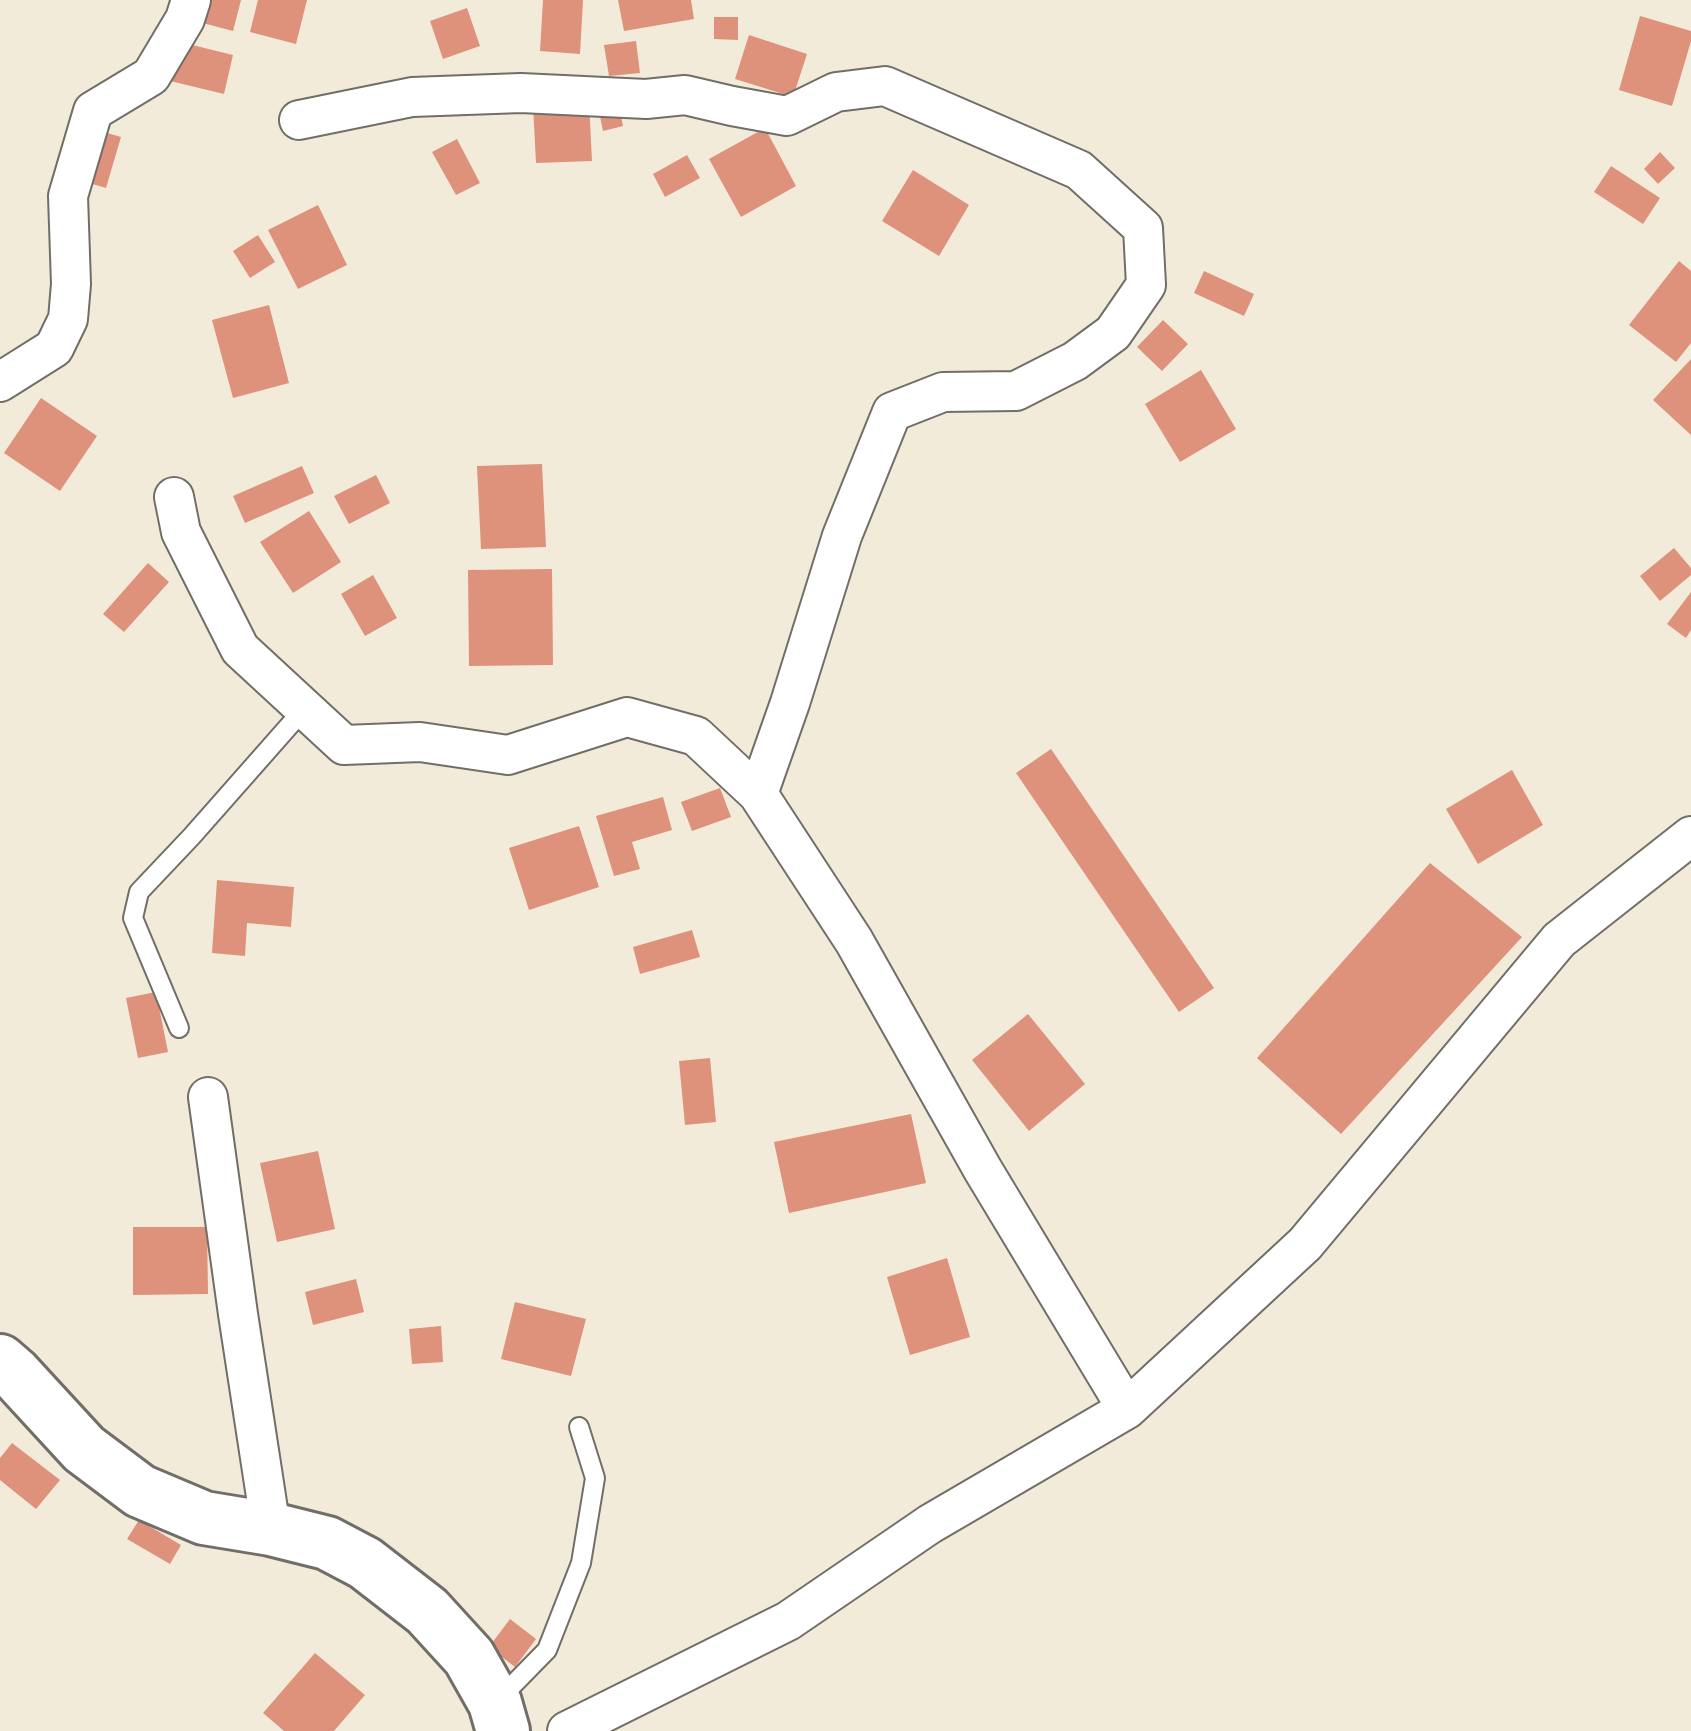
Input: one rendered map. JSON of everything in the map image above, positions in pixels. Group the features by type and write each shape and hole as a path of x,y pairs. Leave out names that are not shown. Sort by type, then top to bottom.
{"main road":[{"path":"0,1361 84,1449 140,1491 204,1518 271,1529 327,1544 365,1563 427,1611 469,1657 499,1717"}],"street":[{"path":"0,382 54,348 68,319 68,196 92,112 151,76 185,19 191,0"},
{"path":"299,120 412,97 520,93 646,99 685,95 787,116 836,92 885,86 1079,170 1143,228 1146,285 1113,333 1076,361 1016,391 943,392 892,412 842,536 758,794"},
{"path":"174,497 181,532 240,650 344,745 420,742 508,755 627,717 696,736 758,794 854,941 984,1170 1127,1409"},
{"path":"567,1731 788,1621 930,1524 1127,1409 1305,1244 1559,940 1691,836"},
{"path":"208,1097 271,1529"}],"lane":[{"path":"178,1028 133,918 139,892 304,708"},
{"path":"499,1717 546,1650 581,1563 595,1478 578,1427"}],"building":[{"path":"201,0 241,0 233,31 195,21"},
{"path":"258,0 307,0 296,44 250,32"},
{"path":"543,0 583,0 580,54 540,51"},
{"path":"618,0 691,0 694,19 624,31"},
{"path":"467,8 480,46 443,59 430,21"},
{"path":"1640,16 1691,31 1672,106 1619,90"},
{"path":"714,17 738,17 738,40 714,39"},
{"path":"749,35 807,54 793,97 735,79"},
{"path":"176,41 233,55 224,94 166,80"},
{"path":"636,41 640,73 609,76 604,45"},
{"path":"589,102 592,161 536,163 533,105"},
{"path":"619,106 623,126 603,131 599,111"},
{"path":"765,128 796,186 741,217 709,159"},
{"path":"97,130 121,137 106,188 82,181"},
{"path":"457,139 480,183 456,195 432,152"},
{"path":"1660,152 1675,168 1658,184 1644,169"},
{"path":"687,155 700,178 665,197 653,174"},
{"path":"1611,166 1660,198 1643,224 1594,192"},
{"path":"913,170 969,205 939,256 882,221"},
{"path":"318,205 347,265 298,289 268,230"},
{"path":"258,235 275,262 250,278 233,251"},
{"path":"1679,261 1691,271 1691,343 1676,362 1629,325"},
{"path":"1204,271 1254,294 1244,316 1194,293"},
{"path":"269,305 289,383 233,398 212,320"},
{"path":"1163,320 1188,344 1162,371 1137,347"},
{"path":"1691,359 1691,435 1653,400"},
{"path":"1201,370 1236,429 1180,462 1145,404"},
{"path":"41,398 97,436 60,491 4,453"},
{"path":"542,464 546,547 481,549 477,466"},
{"path":"302,466 314,493 245,523 233,496"},
{"path":"376,475 390,503 349,524 334,496"},
{"path":"309,511 341,562 293,593 260,542"},
{"path":"1674,548 1691,568 1691,575 1660,601 1640,576"},
{"path":"148,563 169,582 124,632 103,614"},
{"path":"552,569 553,665 469,666 468,570"},
{"path":"373,575 397,618 365,636 341,594"},
{"path":"1691,592 1691,630 1686,638 1667,624"},
{"path":"1051,749 1214,988 1179,1012 1016,773"},
{"path":"1512,770 1543,825 1478,864 1446,809"},
{"path":"720,788 731,817 692,831 681,802"},
{"path":"663,797 672,830 632,842 640,869 614,876 596,816"},
{"path":"579,826 599,887 529,910 509,848"},
{"path":"1430,863 1522,937 1341,1134 1257,1058"},
{"path":"217,880 294,887 291,927 247,923 245,956 212,953"},
{"path":"692,930 700,957 640,974 633,947"},
{"path":"156,992 168,1052 138,1058 126,998"},
{"path":"1028,1014 1085,1084 1029,1131 972,1060"},
{"path":"710,1058 716,1122 685,1125 679,1061"},
{"path":"911,1114 926,1183 789,1213 774,1142"},
{"path":"318,1151 335,1229 277,1242 260,1163"},
{"path":"133,1227 207,1227 208,1294 133,1295"},
{"path":"947,1258 970,1337 910,1355 887,1277"},
{"path":"356,1279 364,1312 313,1325 305,1292"},
{"path":"515,1302 586,1319 571,1376 501,1359"},
{"path":"441,1326 443,1362 412,1364 409,1329"},
{"path":"12,1443 60,1480 36,1509 0,1480 0,1458"},
{"path":"139,1520 181,1545 170,1564 127,1539"},
{"path":"510,1619 536,1639 515,1667 489,1647"},
{"path":"315,1653 365,1695 334,1731 284,1731 263,1713"}]}
